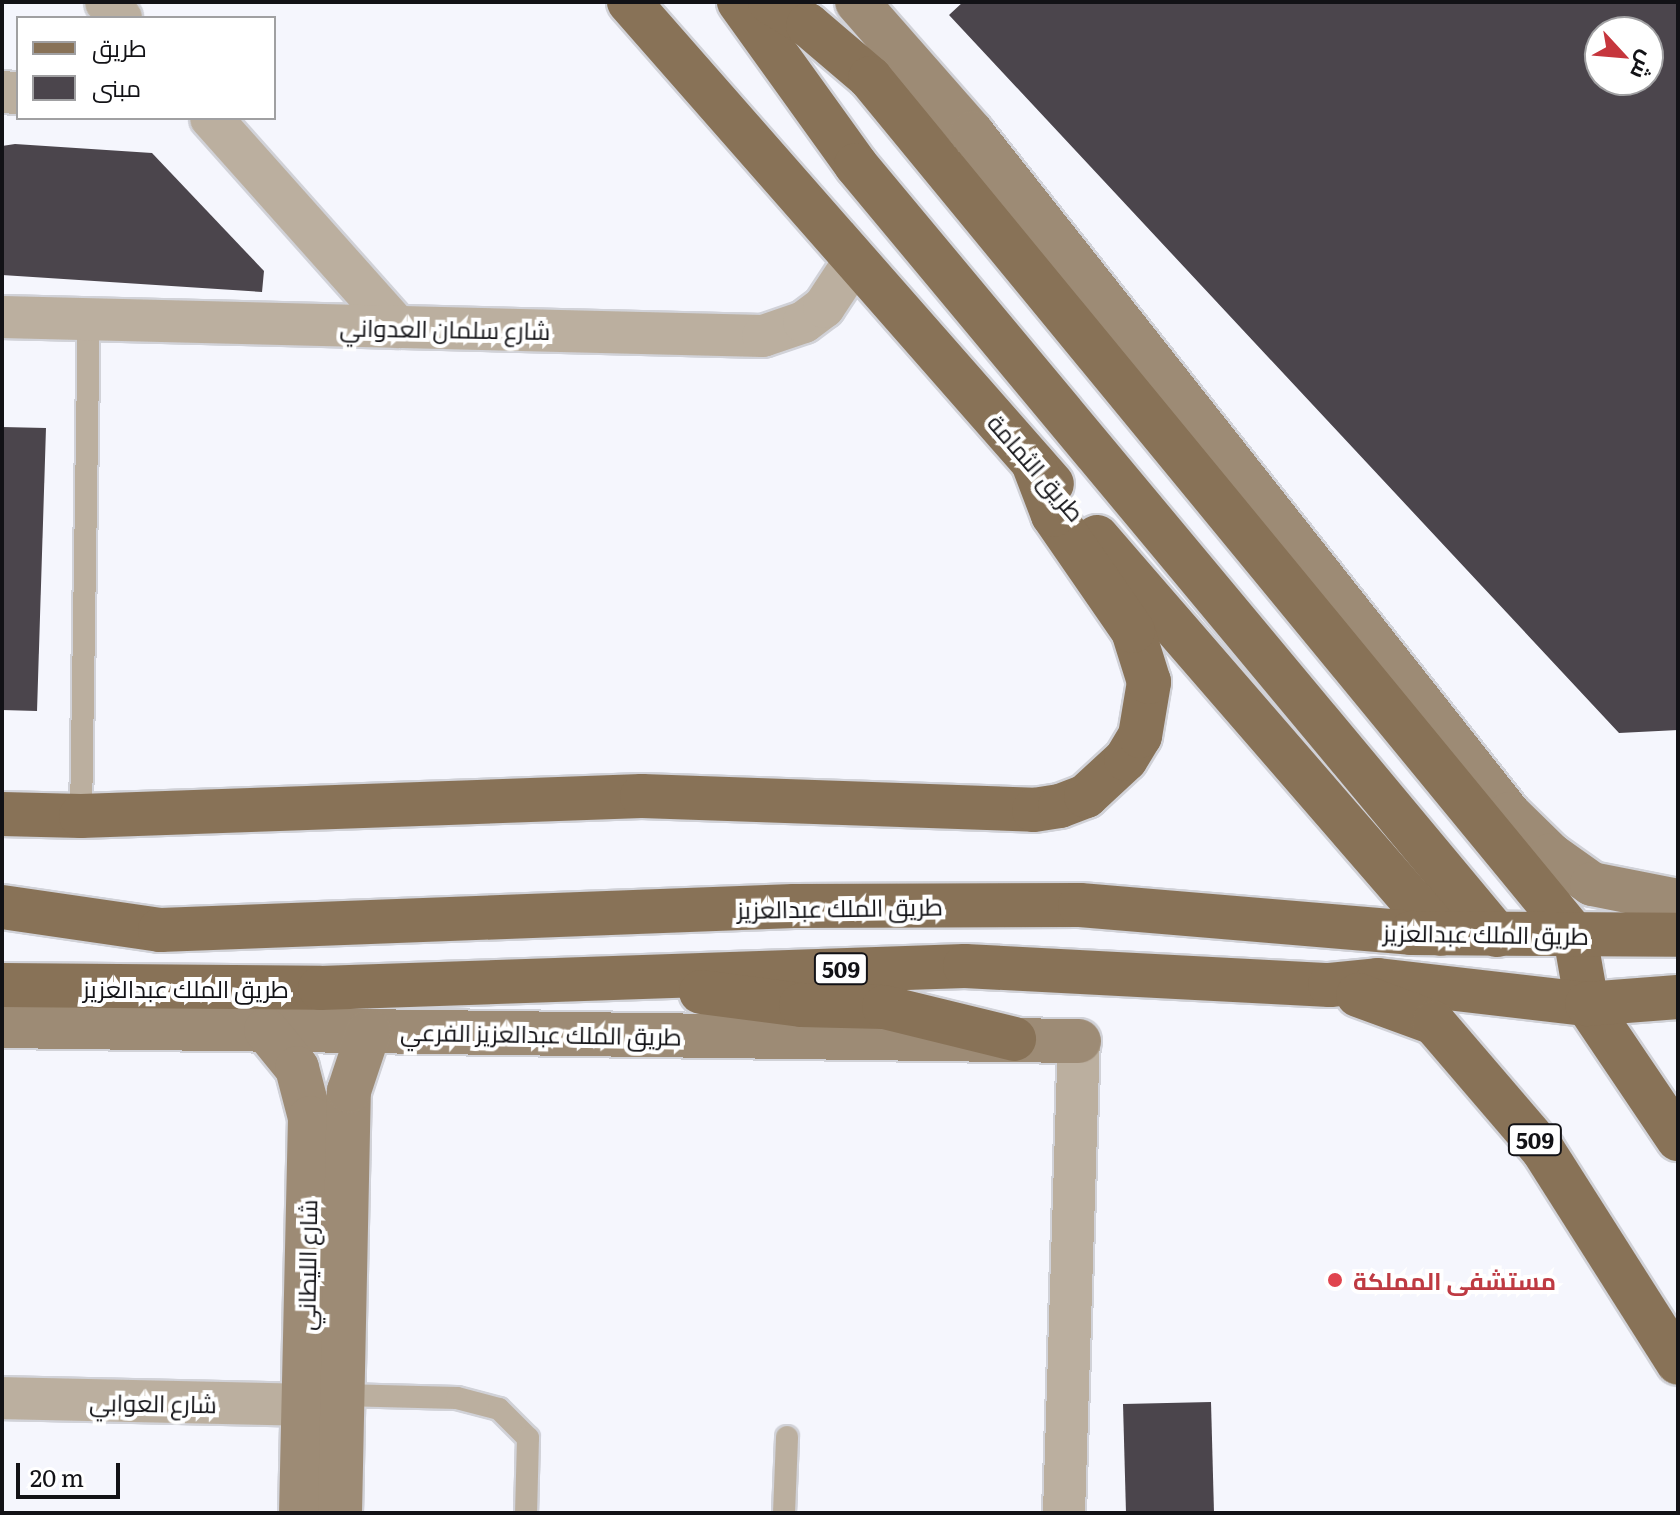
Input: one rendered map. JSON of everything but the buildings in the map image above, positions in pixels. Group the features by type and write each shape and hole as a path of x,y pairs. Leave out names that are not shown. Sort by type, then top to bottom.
{"main road":[{"name":"طريق الثمامة","path":"629,2 1441,934"},
{"path":"739,2 894,212 1497,935"},
{"path":"770,2 808,25 870,78 1575,936 1587,1004 1678,1139"},
{"path":"2,814 81,816 642,796 1047,808 1086,796 1126,759 1147,709 1149,682 1133,631 1053,515 1033,463"},
{"name":"طريق الملك عبدالعزيز","path":"2,907 160,930 794,906 1080,905 1377,931 1497,935 1678,935"},
{"name":"طريق الملك عبدالعزيز","path":"2,985 320,988 629,974 965,966 1330,985 1378,980 1587,1004 1678,997"},
{"path":"629,974 757,1002 884,1007 1014,1039"},
{"name":"طريق الملك عبدالعزيز","path":"1330,985 1434,1023 1543,1150 1678,1363"}],"street":[{"path":"857,2 1039,216 1509,814 1551,855 1592,884 1678,901"},
{"path":"213,120 397,327"},
{"name":"شارع سلمان العدواني","path":"2,317 763,336 804,322 824,307 855,260"},
{"path":"1377,931 1378,980"},
{"name":"طريق الملك عبدالعزيز الفرعي","path":"2,1026 1079,1041"},
{"name":"شارع الليطاني","path":"266,1030 297,1068 310,1118 323,1400 340,1513"},
{"name":"شارع الليطاني","path":"301,1513 323,1400 349,1091 369,1031"},
{"path":"1064,1513 1079,1041"},
{"name":"شارع العوابي","path":"2,1398 323,1400"}],"lane":[{"path":"81,816 89,319"},
{"path":"323,1400 457,1398 499,1409 528,1438 526,1513"},
{"path":"784,1513 787,1437"}],"place":[{"name":"مستشفى المملكة","path":"1335,1280"}]}
